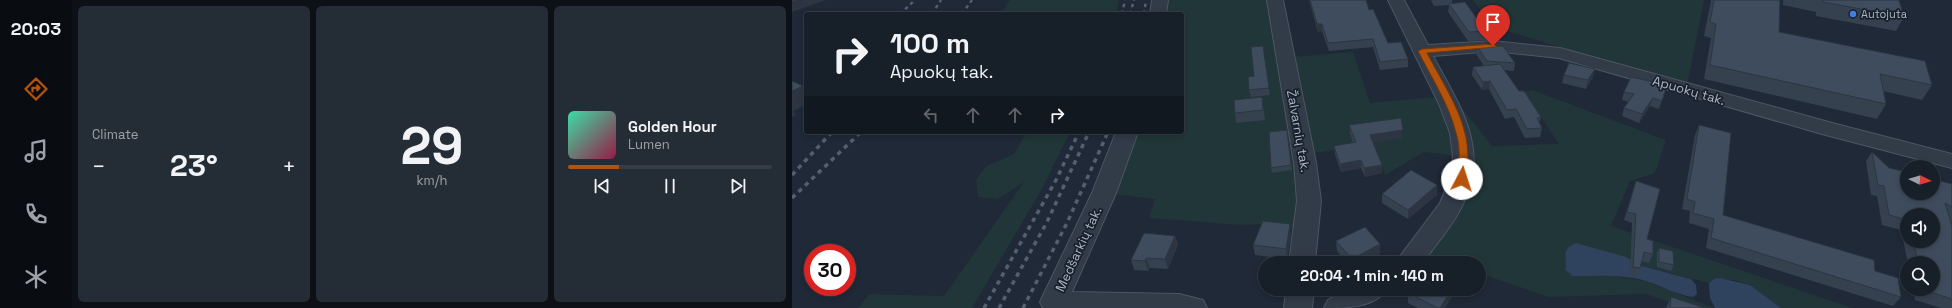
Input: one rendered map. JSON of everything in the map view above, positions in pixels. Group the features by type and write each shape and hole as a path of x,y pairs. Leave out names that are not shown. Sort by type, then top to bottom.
{"street":[{"path":"1158,12 1160,0"},
{"name":"Žalvarnių tak.","path":"1275,0 1305,163 1309,201 1303,256"},
{"path":"1396,0 1449,104 1461,133 1464,157 1462,179 1450,207 1413,256"},
{"name":"Apuokų tak.","path":"1422,51 1493,46 1560,53 1952,161"},
{"name":"Medšarkių tak.","path":"1126,134 1104,193 1054,302 1086,305 1179,306 1193,308"},
{"path":"1298,308 1299,296"},
{"path":"1338,308 1360,296"}],"green space":[{"path":"1010,0 1119,0 1116,12 1002,12"},
{"path":"1165,0 1271,0 1305,163 1301,231 1273,224 1242,225 1149,218 1155,199 1113,194 1133,134 1184,134 1184,12 1164,12"},
{"path":"1473,0 1704,0 1687,86 1494,27"},
{"path":"1353,52 1370,103 1445,96 1449,103 1458,103 1492,146 1559,144 1524,92 1532,90 1666,140 1655,173 1630,181 1611,226 1852,308 1781,308 1750,285 1733,280 1714,279 1709,283 1638,265 1566,261 1565,269 1646,281 1714,308 1687,308 1646,294 1548,297 1486,275 1486,256 1432,256 1417,251 1464,157 1424,152 1385,175 1373,145 1313,153 1291,57"},
{"path":"1026,134 1069,134 1042,189 972,308 858,308 869,294 944,296 1024,182 998,199 978,197 976,180 986,166 1014,154"}],"water":[{"path":"1576,243 1626,257 1638,265 1691,279 1696,285 1697,294 1693,297 1687,296 1646,281 1628,277 1572,276 1565,269 1566,251"},
{"path":"1720,278 1750,285 1781,308 1715,308 1710,298 1709,283 1714,279"}],"building":[{"path":"1310,0 1366,0 1369,10 1373,9 1388,43 1401,42 1408,59 1380,62 1373,39 1328,43 1322,24 1317,24"},
{"path":"1714,0 1780,0 1779,32 1925,61 1932,85 1880,74 1886,104 1710,65 1716,24 1710,22"},
{"path":"1823,0 1899,0 1904,17 1823,2"},
{"path":"1465,2 1480,23 1487,22 1493,31 1469,32 1449,4"},
{"path":"1263,46 1269,88 1249,90 1248,77 1254,76 1251,47"},
{"path":"1477,46 1503,46 1515,63 1487,61"},
{"path":"1569,63 1595,69 1588,80 1564,75"},
{"path":"1500,64 1519,91 1524,91 1541,117 1537,118 1542,128 1527,129 1516,109 1507,110 1490,81 1483,82 1473,67"},
{"path":"1631,77 1667,85 1662,101 1653,98 1642,114 1624,108 1634,94 1624,92"},
{"path":"792,81 803,86 792,91"},
{"path":"1262,97 1263,110 1235,113 1234,100"},
{"path":"1401,118 1403,130 1370,135 1382,165 1364,168 1361,160 1340,164 1334,146 1356,142 1349,125"},
{"path":"1699,125 1731,133 1723,215 1874,260 1875,271 1898,278 1901,297 1711,238 1714,219 1693,213 1695,202 1687,199"},
{"path":"1287,130 1291,165 1271,168 1269,132"},
{"path":"1872,152 1889,168 1900,170 1900,200 1940,200 1940,181 1952,184 1952,207 1945,203 1952,226 1952,299 1940,295 1940,256 1916,256 1915,248 1940,248 1940,208 1900,208 1900,218 1889,215 1884,186 1878,185"},
{"path":"1411,170 1437,185 1408,210 1382,194"},
{"path":"1636,181 1660,189 1647,239 1653,241 1653,254 1644,252 1640,268 1633,267 1636,214 1627,212"},
{"path":"1263,221 1290,224 1286,249 1253,245"},
{"path":"1365,227 1380,244 1358,256 1349,256 1336,241"},
{"path":"1144,233 1175,236 1165,259 1146,258 1145,261 1131,260"},
{"path":"1659,248 1673,251 1674,265 1659,262"},
{"path":"1414,296 1448,296 1440,308"},
{"path":"1671,297 1705,308 1670,308"}],"railway":[{"path":"902,12 915,0"},
{"path":"933,12 941,0"},
{"path":"963,12 972,0"},
{"path":"1122,12 1125,0"},
{"path":"1131,12 1134,0"},
{"path":"1144,12 1146,0"},
{"path":"792,91 804,85"},
{"path":"792,175 830,134"},
{"path":"792,198 859,134"},
{"path":"984,308 1056,180 1078,134"},
{"path":"999,308 1047,222 1088,134"},
{"path":"1023,308 1067,223 1107,134"}],"place":[{"name":"Autojuta","path":"1853,14"}],"route":[{"path":"1462,179 1464,157 1461,133 1449,104 1422,51 1493,46"}]}
